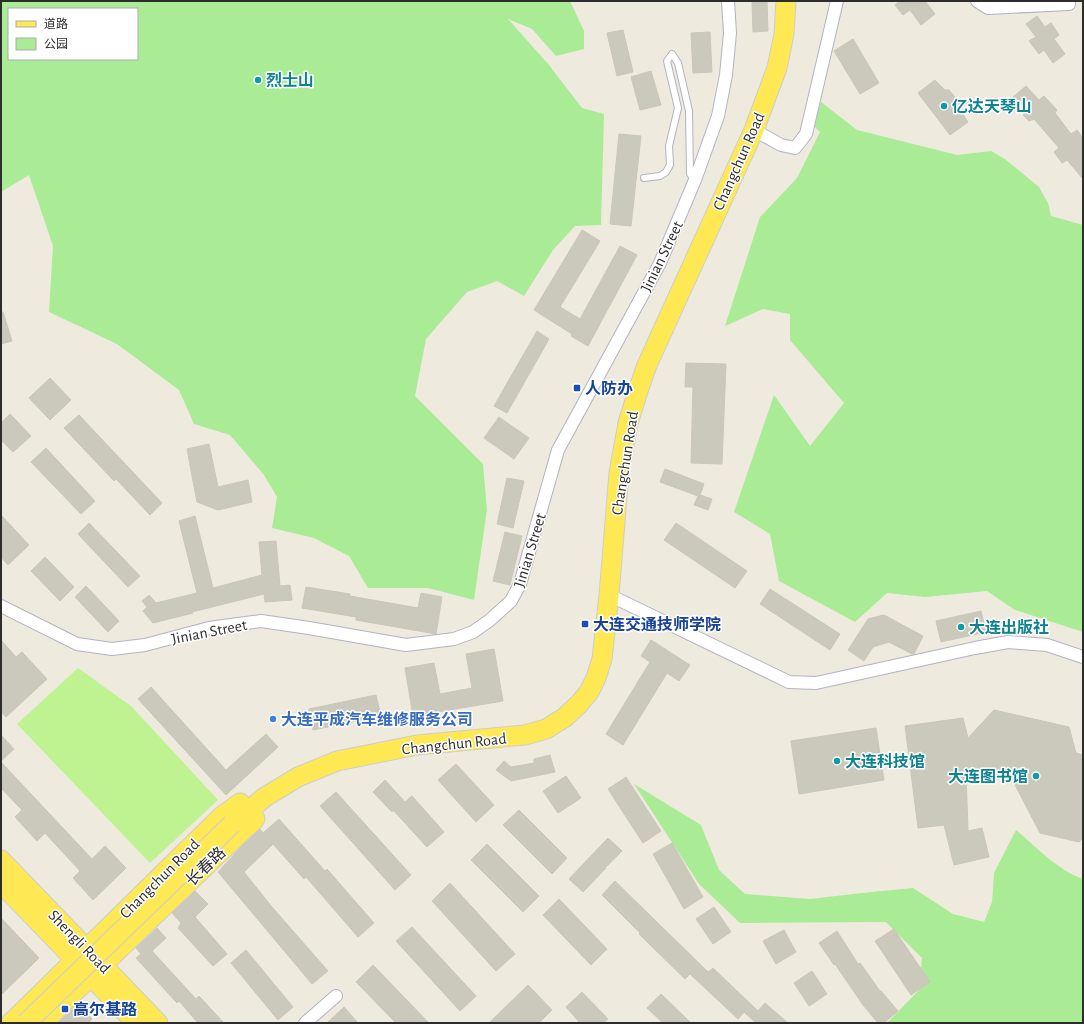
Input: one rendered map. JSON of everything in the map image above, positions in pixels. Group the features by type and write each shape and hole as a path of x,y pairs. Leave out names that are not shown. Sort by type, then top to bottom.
{"main road":[{"name":"Changchun Road","path":"26,1023 232,824 265,797 298,777 337,761 394,749 441,742 526,735 546,729 564,718 589,692 596,678 602,659 609,596 619,473 628,423 638,391 661,332 754,130 777,68 784,34 786,1"},
{"name":"Changchun Road","path":"11,1023 221,817 266,783 310,761 340,751 380,746 394,749"},
{"name":"长春路","path":"42,1023 239,834 277,800 320,777 379,757 394,749"},
{"name":"Shengli Road","path":"1,860 97,971 158,1023"},
{"name":"Shengli Road","path":"1,883 81,954"},
{"name":"Shengli Road","path":"97,971 136,1023"}],"street":[{"name":"Jinian Street","path":"1,606 77,644 112,649 145,645 209,628 261,621 406,645 454,639 473,632 490,620 511,601 520,584 558,450 660,263 695,180 718,116 726,75 730,33 728,1"},
{"path":"754,130 781,145 795,148 806,134 837,1"},
{"path":"977,1 988,8 1069,4"},
{"path":"609,596 789,682 816,683 1008,642 1047,645 1083,657"},
{"path":"306,1023 336,996"}],"lane":[{"path":"644,178 660,176 666,172 670,165 669,146 678,108 667,61 672,54 678,63 689,111 690,174 695,180"}],"green space":[{"path":"1,1 570,1 584,31 584,49 556,56 532,29 508,19 549,65 582,108 604,114 601,225 575,226 553,250 524,296 497,281 467,292 426,339 415,396 483,464 487,510 474,600 428,588 368,588 349,556 314,538 272,528 277,497 264,475 230,435 194,424 179,390 117,344 49,312 53,246 29,175 1,192"},
{"path":"821,102 857,130 957,155 991,151 1005,159 1039,187 1048,203 1051,216 1083,225 1083,632 1015,610 987,591 925,597 887,593 855,622 779,581 770,534 734,512 774,395 810,446 844,403 790,340 790,314 763,309 725,326 760,217 797,178 820,132 813,125"},
{"path":"78,668 131,706 218,800 150,863 17,724"},
{"path":"634,784 701,825 719,870 745,894 810,899 913,888 953,914 984,922 992,902 994,873 1016,830 1056,864 1083,879 1083,1023 887,1023 919,990 922,958 886,922 740,923 699,884"}],"building":[{"path":"752,1 767,1 768,31 753,32"},
{"path":"900,1 925,1 935,14 921,25 910,10 903,15 895,5"},
{"path":"1037,16 1045,27 1051,23 1059,35 1054,39 1065,54 1053,63 1044,50 1039,54 1029,41 1036,37 1026,24"},
{"path":"623,30 633,72 617,76 607,33"},
{"path":"710,32 712,72 693,73 691,33"},
{"path":"853,39 879,83 860,94 834,51"},
{"path":"651,71 661,105 640,110 631,77"},
{"name":"亿达天琴山","path":"935,80 945,90 949,90 960,103 960,110 968,122 950,135 918,93"},
{"path":"1026,86 1039,100 1044,96 1057,110 1055,113 1071,134 1077,130 1083,138 1083,179 1067,160 1062,163 1054,152 1059,148 1034,119 1029,121 1023,115 1027,111 1013,97"},
{"path":"619,134 641,136 631,226 610,224"},
{"path":"582,230 600,241 560,307 580,319 620,246 637,255 588,346 534,310"},
{"path":"1,312 3,312 12,341 1,344"},
{"path":"537,331 549,339 507,413 494,406"},
{"path":"686,363 726,364 722,464 691,463 693,387 685,387"},
{"path":"50,378 71,400 50,420 29,398"},
{"path":"10,414 31,436 13,452 1,440 1,423"},
{"path":"79,415 162,503 150,515 116,479 114,481 64,428"},
{"path":"499,417 529,438 514,459 484,438"},
{"path":"209,444 218,487 248,480 252,502 218,510 197,502 187,449"},
{"path":"46,448 95,501 81,514 31,462"},
{"path":"665,469 704,484 700,495 712,499 708,510 694,505 698,496 660,482"},
{"path":"507,478 524,481 513,528 497,524"},
{"path":"1,515 29,545 8,565 1,557"},
{"path":"195,516 213,588 262,575 259,542 276,541 280,586 290,585 292,600 265,602 264,594 153,623 143,611 147,607 142,601 149,595 156,603 197,593 179,521"},
{"path":"89,523 140,576 128,587 78,534"},
{"path":"676,523 747,571 735,588 664,540"},
{"path":"505,532 522,536 510,585 493,581"},
{"path":"45,557 74,587 60,601 31,571"},
{"path":"86,586 119,621 108,632 75,597"},
{"path":"306,587 350,594 350,596 418,608 421,593 442,597 436,634 356,620 356,617 302,608"},
{"path":"770,589 840,634 830,650 760,604"},
{"name":"大连出版社","path":"981,611 986,632 941,642 936,621"},
{"path":"884,615 923,636 914,654 889,642 873,647 864,661 848,650 868,619"},
{"path":"1,640 16,657 22,652 47,679 6,717 1,712"},
{"path":"651,640 690,665 679,681 667,673 623,745 606,734 650,662 641,656"},
{"path":"494,649 503,701 413,716 405,668 434,663 440,694 472,688 466,654"},
{"path":"151,687 226,770 266,734 278,747 226,795 138,699"},
{"path":"376,695 381,716 313,730 309,709"},
{"name":"大连图书馆","path":"994,710 1069,727 1076,753 1083,755 1083,838 1079,842 1040,833 1012,779 966,773 968,831 982,828 989,857 954,865 944,825 918,828 905,726 963,718 968,738"},
{"name":"大连科技馆","path":"876,728 884,780 799,794 791,741"},
{"path":"1,735 14,749 1,761"},
{"path":"550,755 555,772 511,781 496,770 504,761 511,767 534,763 534,759"},
{"path":"1,762 92,859 105,846 126,868 93,900 73,878 80,871 45,833 37,841 15,817 22,810 1,788"},
{"path":"456,764 494,805 476,822 438,780"},
{"path":"566,776 581,798 558,813 543,791"},
{"path":"626,777 661,831 643,843 608,789"},
{"path":"385,780 405,802 412,796 444,832 427,847 393,810 392,812 373,792"},
{"path":"336,792 411,875 395,890 320,806"},
{"path":"519,810 567,858 552,874 503,825"},
{"path":"279,819 325,871 327,869 374,923 358,937 306,877 304,879 273,844 244,872 272,907 328,971 312,984 218,872 260,829 263,833"},
{"path":"608,838 622,851 583,892 569,879"},
{"path":"672,843 703,897 684,909 653,854"},
{"path":"487,844 539,896 523,912 471,860"},
{"path":"615,881 708,972 713,968 758,1011 765,1003 788,1023 756,1023 744,1012 738,1019 690,974 685,979 602,895"},
{"path":"450,883 515,954 496,971 432,901"},
{"path":"195,891 208,904 195,917 227,954 213,966 178,928 181,923 172,913"},
{"path":"559,899 607,949 591,965 543,915"},
{"path":"714,907 731,932 713,944 696,919"},
{"path":"1,918 39,958 1,995"},
{"path":"412,927 476,996 460,1011 396,941"},
{"path":"157,928 166,938 152,951 196,999 199,996 224,1023 198,1023 179,1001 177,1003 136,958 141,954 136,948"},
{"path":"894,929 930,982 911,995 875,941"},
{"path":"784,930 796,952 776,964 763,941"},
{"path":"837,931 858,964 860,963 880,991 898,1011 884,1023 878,1023 863,1005 819,943"},
{"path":"246,950 293,1007 278,1020 231,963"},
{"path":"373,965 429,1023 396,1023 356,982"},
{"path":"812,971 827,994 809,1006 794,983"},
{"path":"528,985 552,1010 539,1023 489,1023"},
{"path":"582,992 608,1019 603,1023 580,1023 566,1007"},
{"path":"661,994 691,1023 663,1023 647,1008"},
{"path":"78,1004 92,1019 88,1023 58,1023"},
{"path":"344,1007 358,1023 327,1023"}],"place":[{"name":"烈士山","path":"258,80"},
{"name":"亿达天琴山","path":"944,106"},
{"name":"人防办","path":"577,388"},
{"name":"大连交通技师学院","path":"585,624"},
{"name":"大连出版社","path":"961,627"},
{"name":"大连平成汽车维修服务公司","path":"273,719"},
{"name":"大连科技馆","path":"837,761"},
{"name":"大连图书馆","path":"1036,776"},
{"name":"高尔基路","path":"65,1009"}]}
